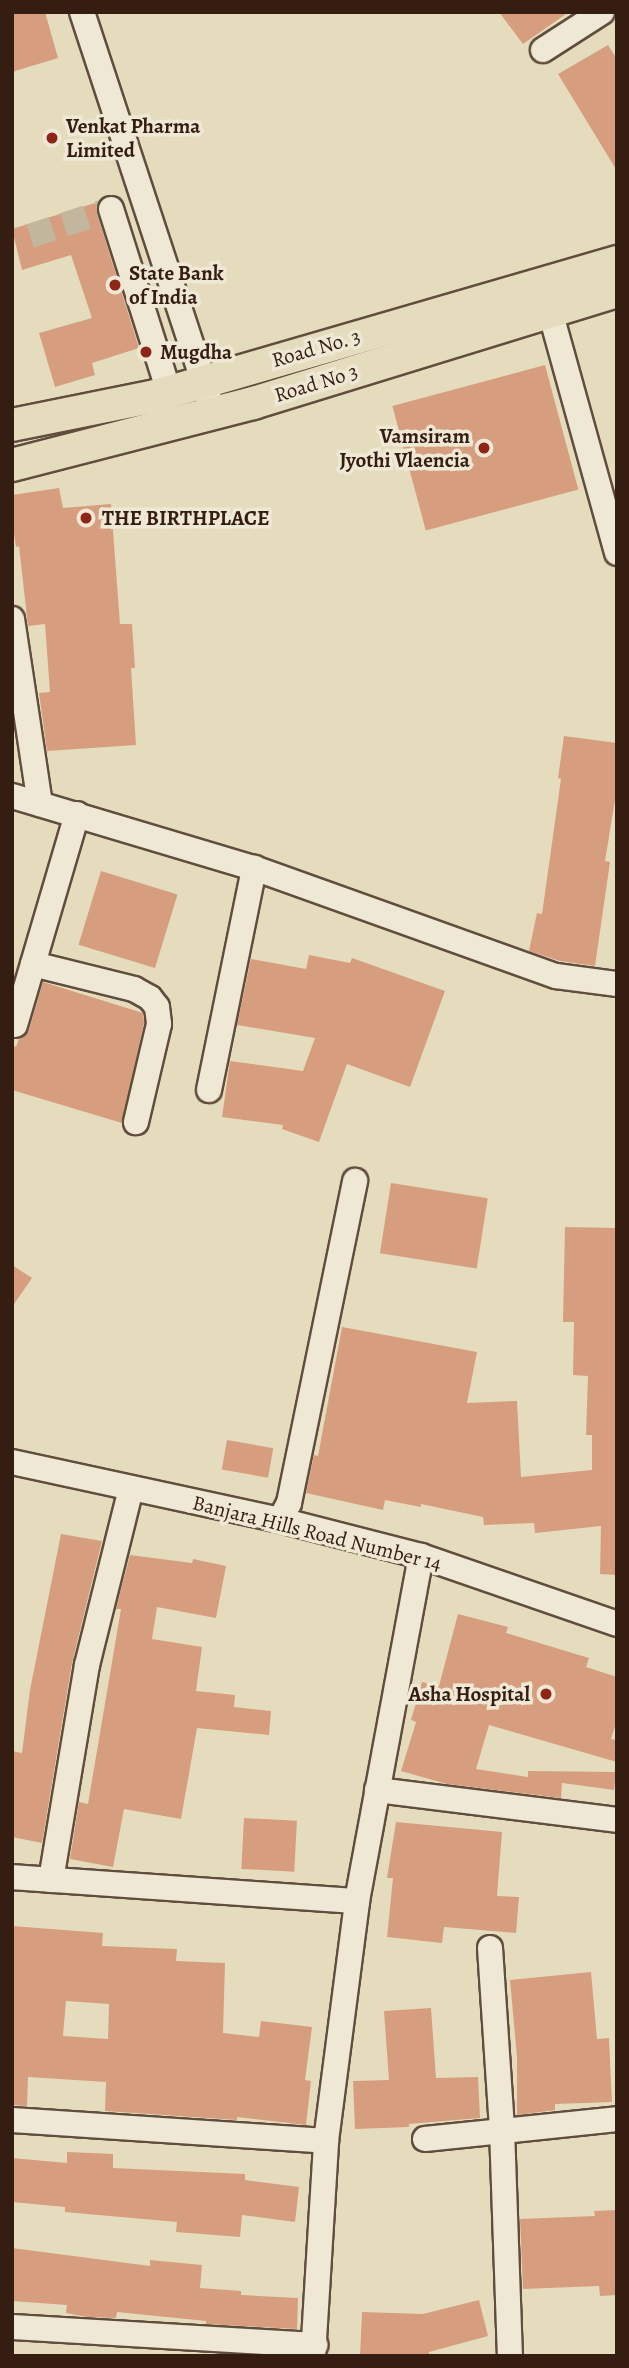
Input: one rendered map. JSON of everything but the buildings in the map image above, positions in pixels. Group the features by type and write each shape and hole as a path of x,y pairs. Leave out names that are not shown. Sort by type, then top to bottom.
{"main road":[{"name":"Road No. 3","path":"12,425 169,392 617,262"},
{"name":"Road No 3","path":"12,465 214,414 617,291"}],"street":[{"path":"82,12 214,414"},
{"path":"543,50 602,12"},
{"path":"145,201 107,211 169,392"},
{"path":"550,311 617,552"},
{"path":"12,619 40,804"},
{"path":"12,796 254,868 556,976 617,984"},
{"path":"15,1025 77,814"},
{"path":"209,1090 254,868"},
{"path":"33,964 134,989 157,1007 159,1024 136,1122"},
{"path":"280,1520 289,1503 355,1181"},
{"name":"Banjara Hills Road Number 14","path":"12,1462 280,1520 421,1556 617,1624"},
{"path":"51,1880 87,1665 131,1488"},
{"path":"12,2326 314,2350 326,2141 357,1901 421,1556"},
{"path":"377,1790 617,1820"},
{"path":"12,1877 357,1901"},
{"path":"490,1948 502,2129 510,2356"},
{"path":"425,2139 617,2119"},
{"path":"12,2120 326,2141"}],"tunnel":[{"path":"30,236 102,212"}],"place":[{"name":"Venkat Pharma Limited","path":"52,138"},
{"name":"State Bank of India","path":"115,285"},
{"name":"Mugdha","path":"146,352"},
{"name":"Vamsiram Jyothi Vlaencia","path":"484,448"},
{"name":"THE BIRTHPLACE","path":"86,518"},
{"name":"Asha Hospital","path":"546,1694"}]}
